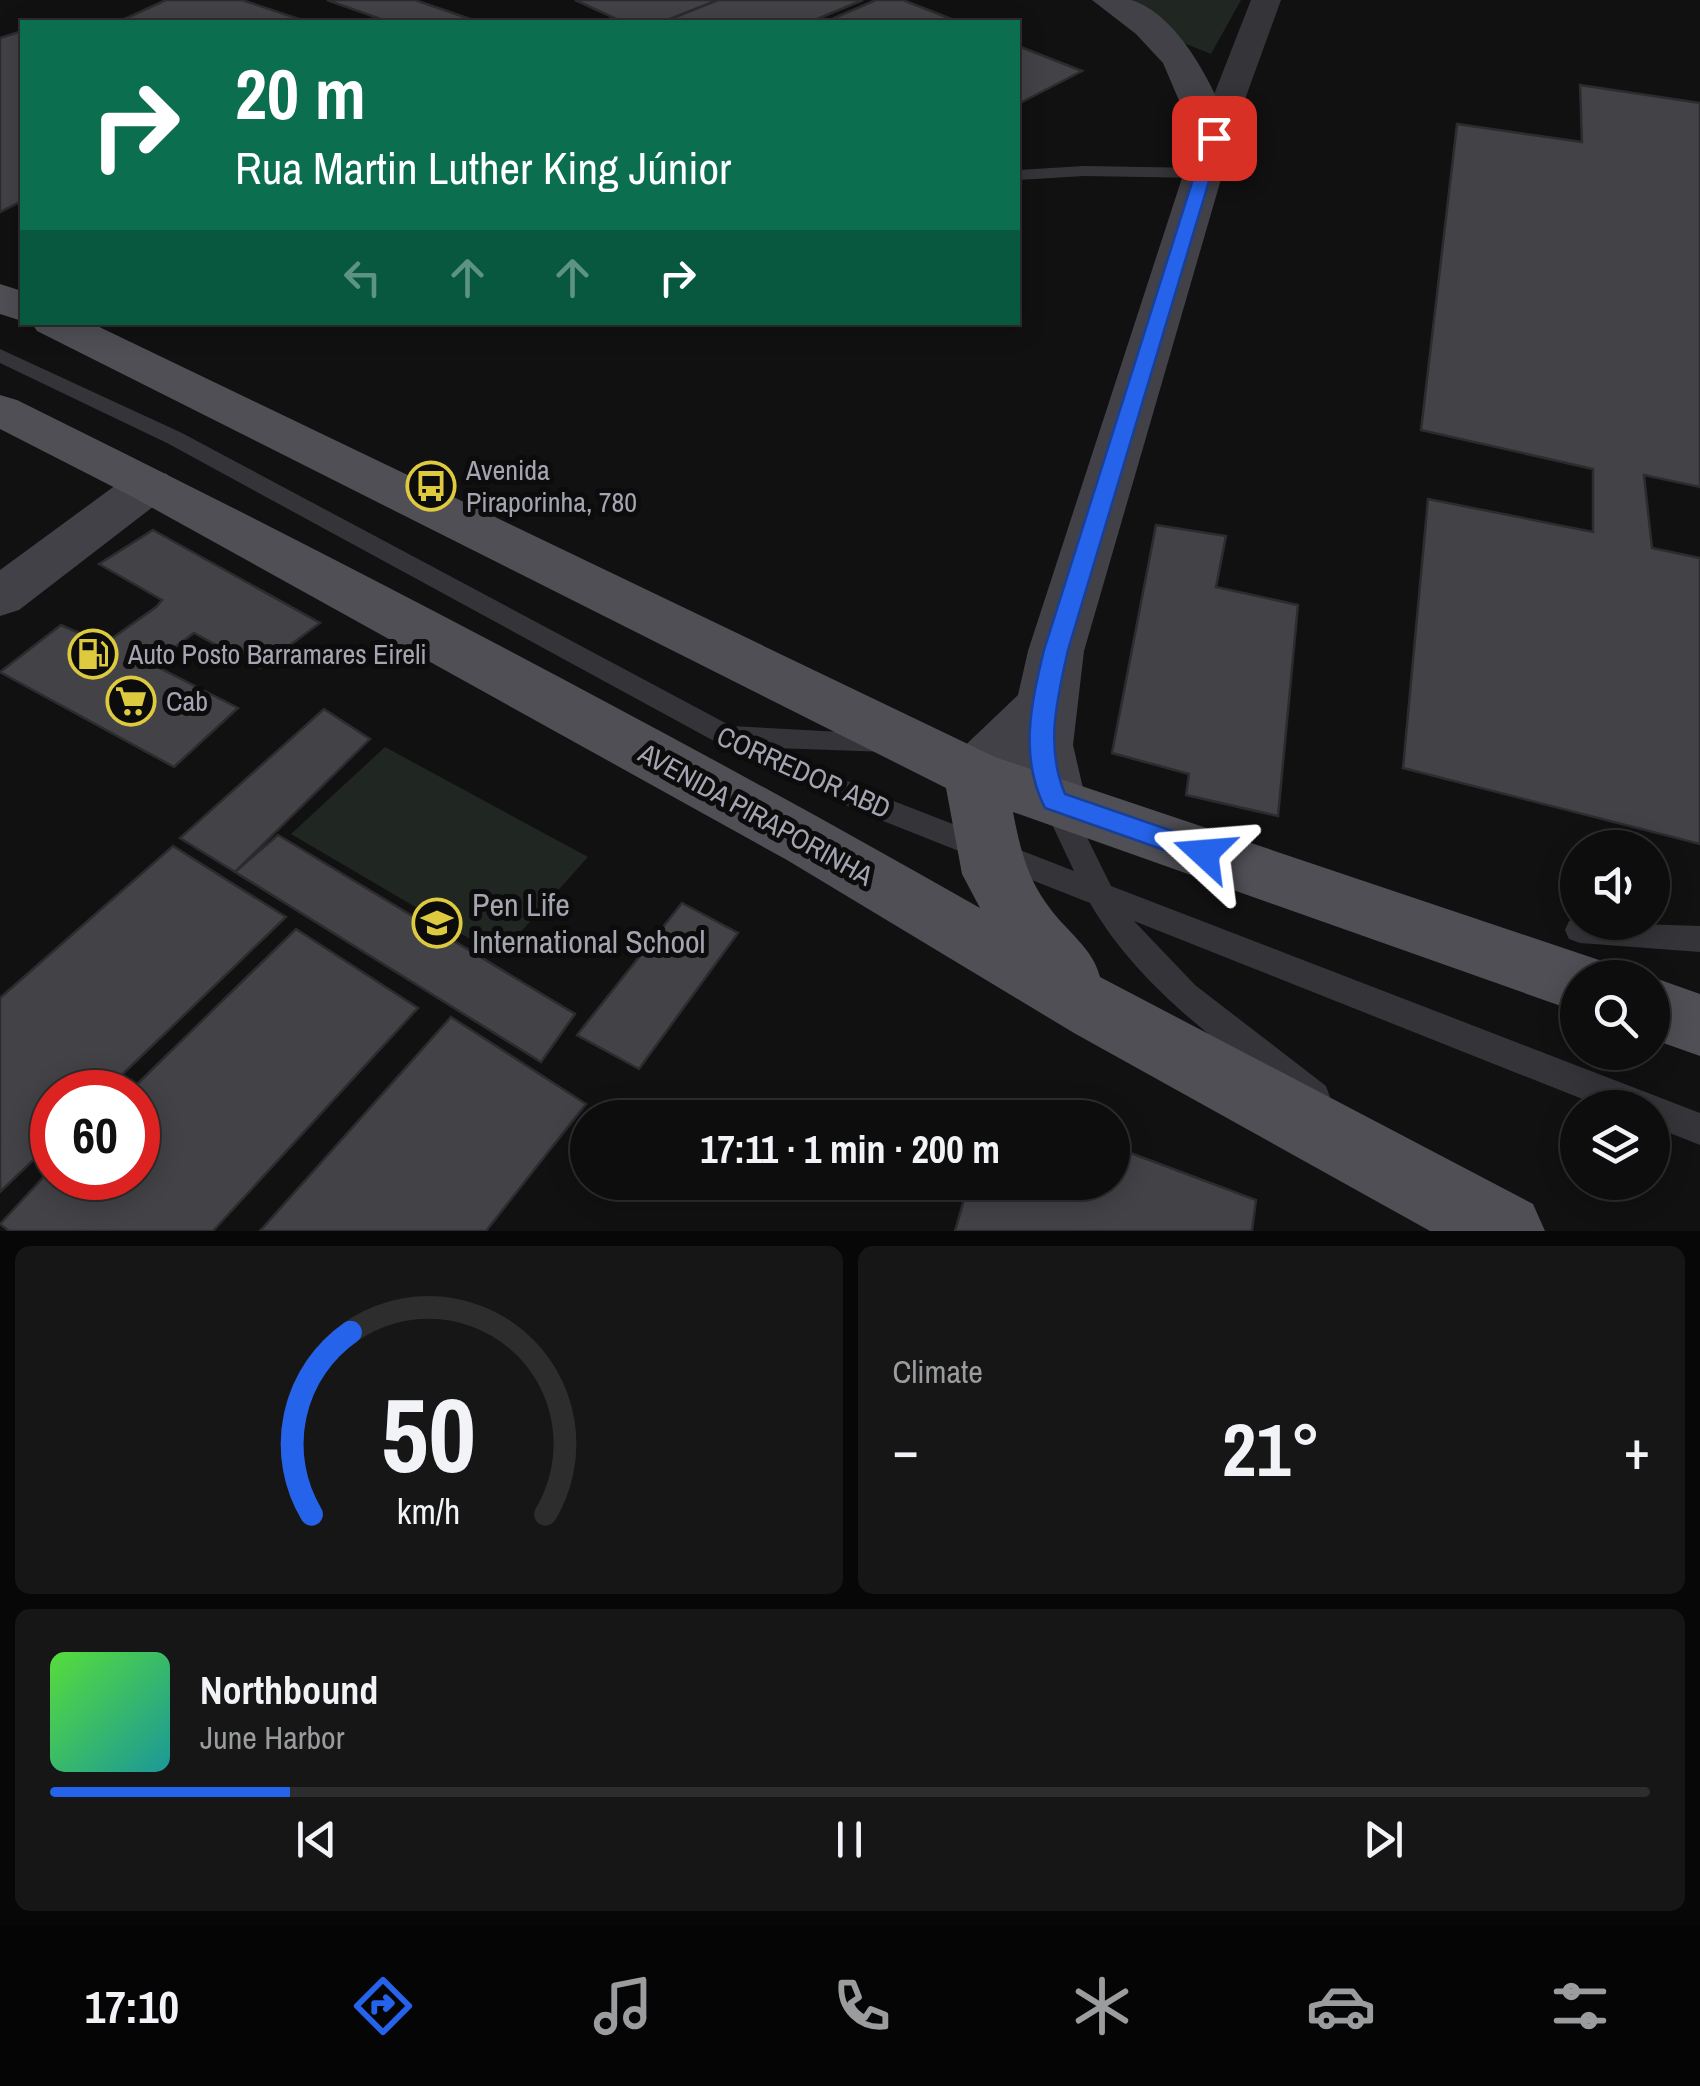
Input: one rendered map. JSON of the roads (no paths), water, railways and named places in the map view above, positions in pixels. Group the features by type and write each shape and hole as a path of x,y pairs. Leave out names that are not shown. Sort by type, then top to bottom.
{"main road":[{"path":"59,325 974,774 1579,956"},
{"name":"AVENIDA PIRAPORINHA","path":"0,410 150,485 894,889 1098,1011 1506,1231"},
{"path":"974,774 989,850 1007,900 1098,1011"},
{"path":"1670,1014 1700,1025"}],"street":[{"path":"1108,0 1165,41 1190,73 1208,156"},
{"path":"1054,801 1042,768 1043,706 1056,650 1208,156 1266,0"},
{"path":"0,598 150,485"},
{"path":"974,774 1043,706"}],"lane":[{"path":"1020,175 1208,156"},
{"name":"CORREDOR ABD","path":"0,355 154,425 722,736 868,803 1600,1090"},
{"path":"722,736 912,744"},
{"path":"1054,801 1100,894 1138,948 1172,981 1427,1188"},
{"path":"1579,956 1700,939"},
{"path":"1670,1117 1700,1129"}],"place":[{"name":"Avenida Piraporinha, 780","path":"431,486"},
{"name":"Auto Posto Barramares Eireli","path":"93,654"},
{"name":"Cab","path":"131,701"},
{"name":"Pen Life International School","path":"437,923"}]}
